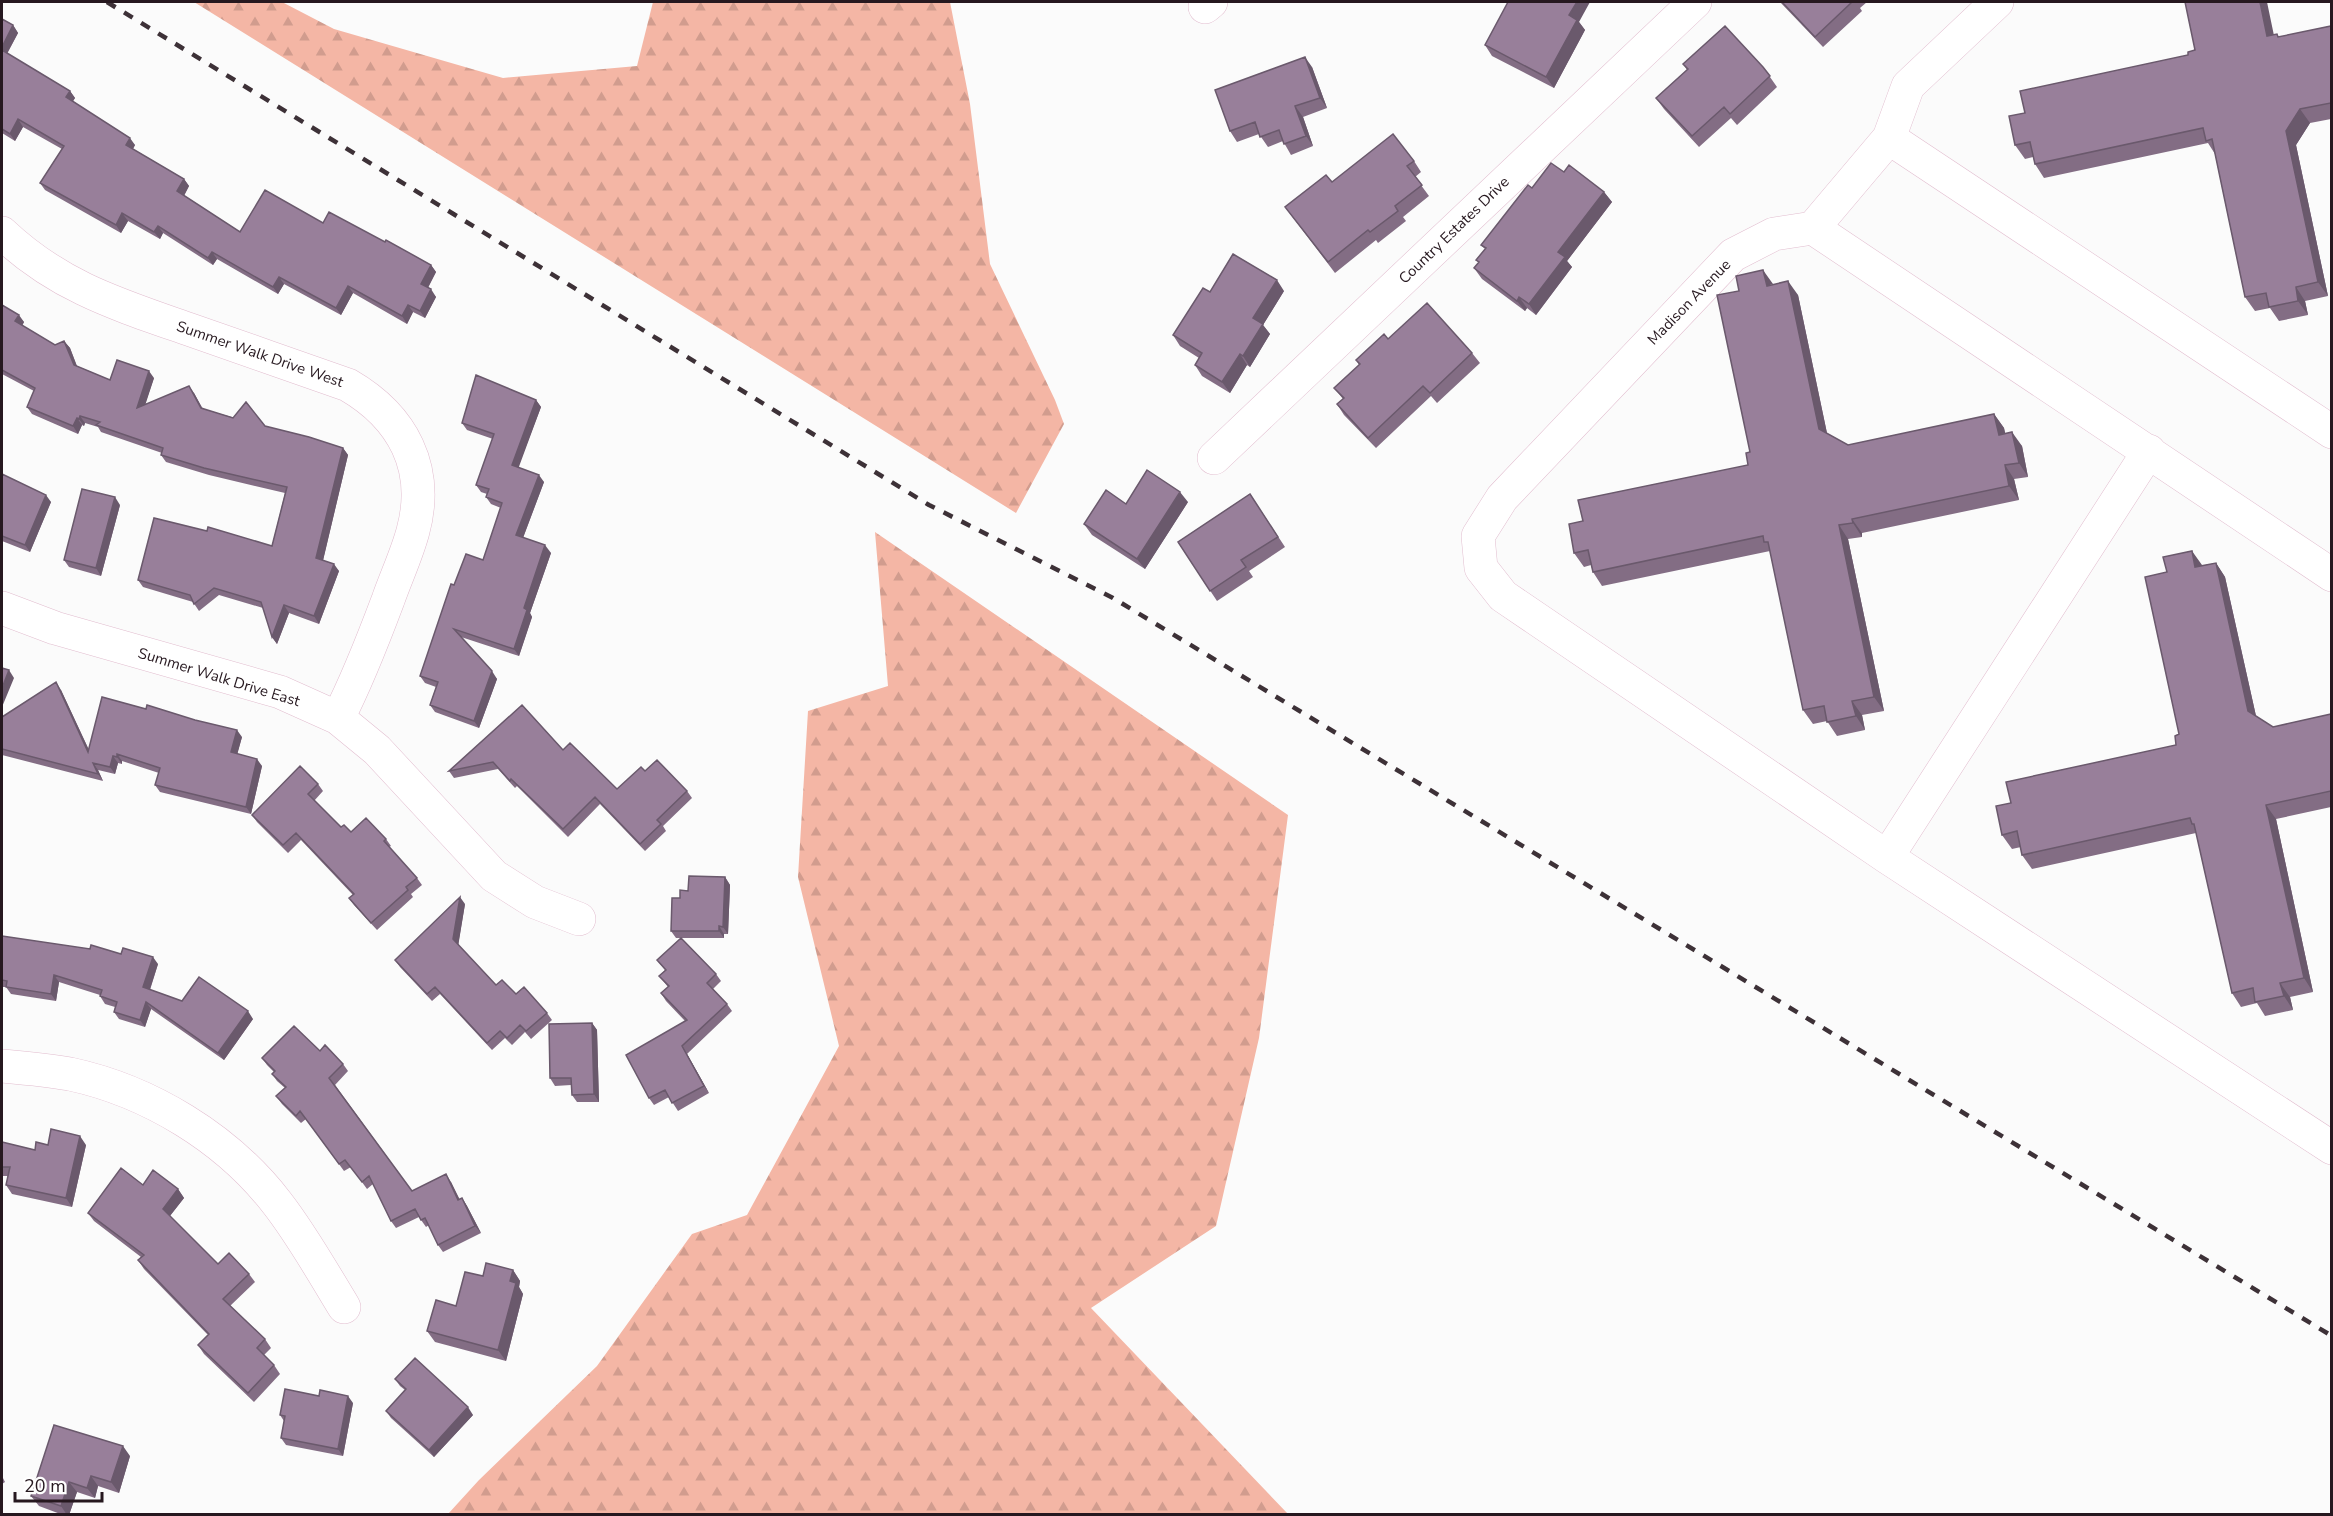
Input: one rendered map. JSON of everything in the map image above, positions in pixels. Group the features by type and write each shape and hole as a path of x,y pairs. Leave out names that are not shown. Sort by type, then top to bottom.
{"street":[{"name":"Country Estates Drive","path":"1214,458 1695,2"},
{"path":"1997,2 1908,86 1889,138 1813,228 2331,575"},
{"path":"1889,138 2331,432"},
{"name":"Madison Avenue","path":"1813,228 1774,234 1733,255 1502,498 1478,536 1481,568 1503,596 1887,857"},
{"name":"Summer Walk Drive West","path":"2,233 23,252 56,275 104,300 348,385 381,408 398,428 410,452 417,478 419,492 414,531 358,679 338,717"},
{"path":"2148,451 1887,857 2331,1148"},
{"name":"Summer Walk Drive East","path":"2,608 56,628 280,692 338,717 377,750 494,876 535,902 579,919"},
{"path":"2,1066 45,1070 97,1082 147,1101 196,1129 228,1153 275,1201 300,1234 344,1307"}],"green space":[{"path":"194,2 282,2 334,29 503,78 637,66 653,2 950,2 970,104 990,264 1055,400 1064,424 1016,513"},
{"path":"875,532 1288,815 1259,1038 1216,1226 1091,1308 1288,1514 448,1514 479,1480 597,1366 692,1234 747,1215 839,1046 798,877 808,711 888,686"}],"building":[{"path":"1508,2 1577,2 1569,15 1577,20 1546,77 1485,45"},
{"path":"1782,2 1852,2 1815,37"},
{"path":"2185,2 2260,2 2267,36 2277,34 2278,37 2331,26 2331,103 2300,109 2286,131 2318,282 2296,287 2298,301 2269,307 2266,293 2245,297 2212,139 2206,141 2203,128 2035,164 2030,142 2015,145 2009,116 2025,113 2020,91 2188,55 2188,52 2195,50"},
{"path":"2,19 13,25 2,47"},
{"path":"1725,26 1770,76 1730,114 1724,107 1692,136 1656,98 1688,69 1683,64"},
{"path":"2,50 70,91 66,97 130,138 126,145 184,179 177,191 240,232 265,190 323,223 329,212 431,265 421,284 431,289 420,311 408,305 402,316 348,286 336,308 279,277 273,287 212,252 208,258 158,226 154,232 122,213 116,225 40,183 64,146 18,119 10,134 2,129"},
{"path":"1305,57 1320,98 1295,106 1306,136 1284,144 1279,130 1260,137 1255,122 1230,131 1215,90"},
{"path":"1393,134 1414,161 1407,166 1422,185 1395,206 1398,211 1370,232 1368,230 1328,262 1285,207 1326,175 1332,182"},
{"path":"1551,163 1564,172 1569,165 1604,192 1558,252 1565,257 1529,304 1519,297 1517,301 1474,268 1479,262 1476,260 1486,248 1481,245 1528,185 1532,188"},
{"path":"1233,254 1277,280 1253,318 1263,324 1243,356 1240,354 1222,382 1195,365 1202,353 1173,335 1203,288 1210,292"},
{"path":"1763,270 1767,286 1788,281 1819,429 1848,445 1994,414 1999,435 2012,432 2019,463 2005,465 2009,486 1852,519 1853,523 1839,525 1874,697 1852,701 1856,716 1827,722 1824,706 1803,710 1768,542 1764,542 1763,536 1593,572 1588,550 1574,553 1569,524 1583,521 1578,500 1748,465 1746,453 1750,452 1717,295 1739,291 1736,276"},
{"path":"1427,303 1472,353 1430,393 1423,386 1368,438 1337,404 1344,398 1334,388 1360,364 1356,360 1384,334 1388,339"},
{"path":"2,305 19,315 15,321 55,345 64,341 74,365 110,380 117,360 149,371 137,408 189,386 201,408 233,418 246,402 265,426 343,448 316,558 334,564 314,616 284,605 272,637 261,602 214,588 194,604 190,595 138,580 154,518 207,531 208,527 272,546 287,487 204,468 161,455 163,448 96,425 100,422 80,416 73,426 27,407 35,388 2,370"},
{"path":"476,375 536,400 512,465 539,475 516,535 545,545 524,608 527,610 514,649 454,629 492,671 474,721 430,705 438,682 420,676 451,584 454,585 466,554 483,560 502,503 486,497 489,489 476,485 494,434 462,423"},
{"path":"1147,470 1180,492 1137,559 1084,524 1106,490 1126,504"},
{"path":"2,474 46,495 25,545 2,536"},
{"path":"82,489 115,497 96,568 64,560"},
{"path":"1250,494 1278,537 1241,560 1246,567 1210,591 1178,542"},
{"path":"2192,551 2195,567 2216,563 2248,711 2273,727 2331,714 2331,791 2266,805 2304,978 2280,983 2284,996 2255,1002 2253,988 2232,993 2194,824 2190,818 2022,855 2017,831 2002,835 1996,806 2011,803 2006,782 2176,745 2175,736 2179,734 2145,577 2167,572 2163,557"},
{"path":"2,668 9,670 2,688"},
{"path":"56,682 88,752 102,697 146,709 147,705 237,730 231,752 257,759 246,807 155,785 160,768 117,754 117,757 113,756 110,767 93,763 98,774 2,749 2,717"},
{"path":"522,705 563,750 570,743 617,789 641,767 645,771 657,760 687,791 657,820 661,824 640,844 595,797 563,829 511,779 510,781 493,762 449,771"},
{"path":"300,766 318,784 308,794 341,827 344,825 351,832 366,818 417,878 406,887 408,890 371,923 349,898 354,894 296,833 283,845 252,815"},
{"path":"689,876 725,877 723,927 719,926 719,931 671,931 672,898 680,898 680,890 688,891"},
{"path":"460,897 453,939 496,985 502,980 516,994 524,987 547,1013 526,1031 520,1025 507,1038 500,1031 487,1043 435,987 427,994 395,960"},
{"path":"2,936 90,949 91,945 121,954 123,948 153,957 143,987 182,1001 199,977 248,1011 218,1053 146,1002 140,1020 114,1012 117,1002 100,996 102,990 54,975 51,994 6,987 7,981 2,980"},
{"path":"681,938 716,974 707,983 727,1004 682,1046 704,1086 672,1103 665,1090 649,1098 626,1055 687,1020 661,993 669,986 659,976 666,970 657,960"},
{"path":"592,1023 594,1094 572,1095 571,1078 550,1078 549,1024"},
{"path":"294,1026 320,1051 325,1045 343,1064 329,1078 412,1191 446,1174 458,1200 462,1198 475,1226 438,1245 425,1218 421,1220 415,1209 391,1221 369,1176 362,1182 345,1160 339,1164 300,1111 296,1116 276,1096 286,1087 272,1074 275,1071 262,1058"},
{"path":"51,1129 80,1136 66,1198 6,1185 10,1167 2,1167 2,1142 35,1150 36,1142 48,1145"},
{"path":"121,1168 143,1185 153,1170 178,1189 163,1209 218,1264 229,1253 249,1274 223,1299 265,1339 257,1348 274,1365 248,1393 198,1345 209,1334 138,1260 144,1255 88,1213"},
{"path":"486,1263 513,1270 510,1281 516,1283 498,1350 427,1331 436,1300 456,1306 465,1272 483,1276"},
{"path":"415,1358 468,1407 429,1450 386,1411 406,1389 395,1379"},
{"path":"285,1389 319,1396 320,1390 348,1396 338,1449 281,1438 285,1416 280,1415"},
{"path":"54,1425 123,1446 111,1482 91,1476 87,1488 69,1482 61,1506 31,1496"}],"railway":[{"path":"107,2 929,505 1113,598 2332,1336"}]}
